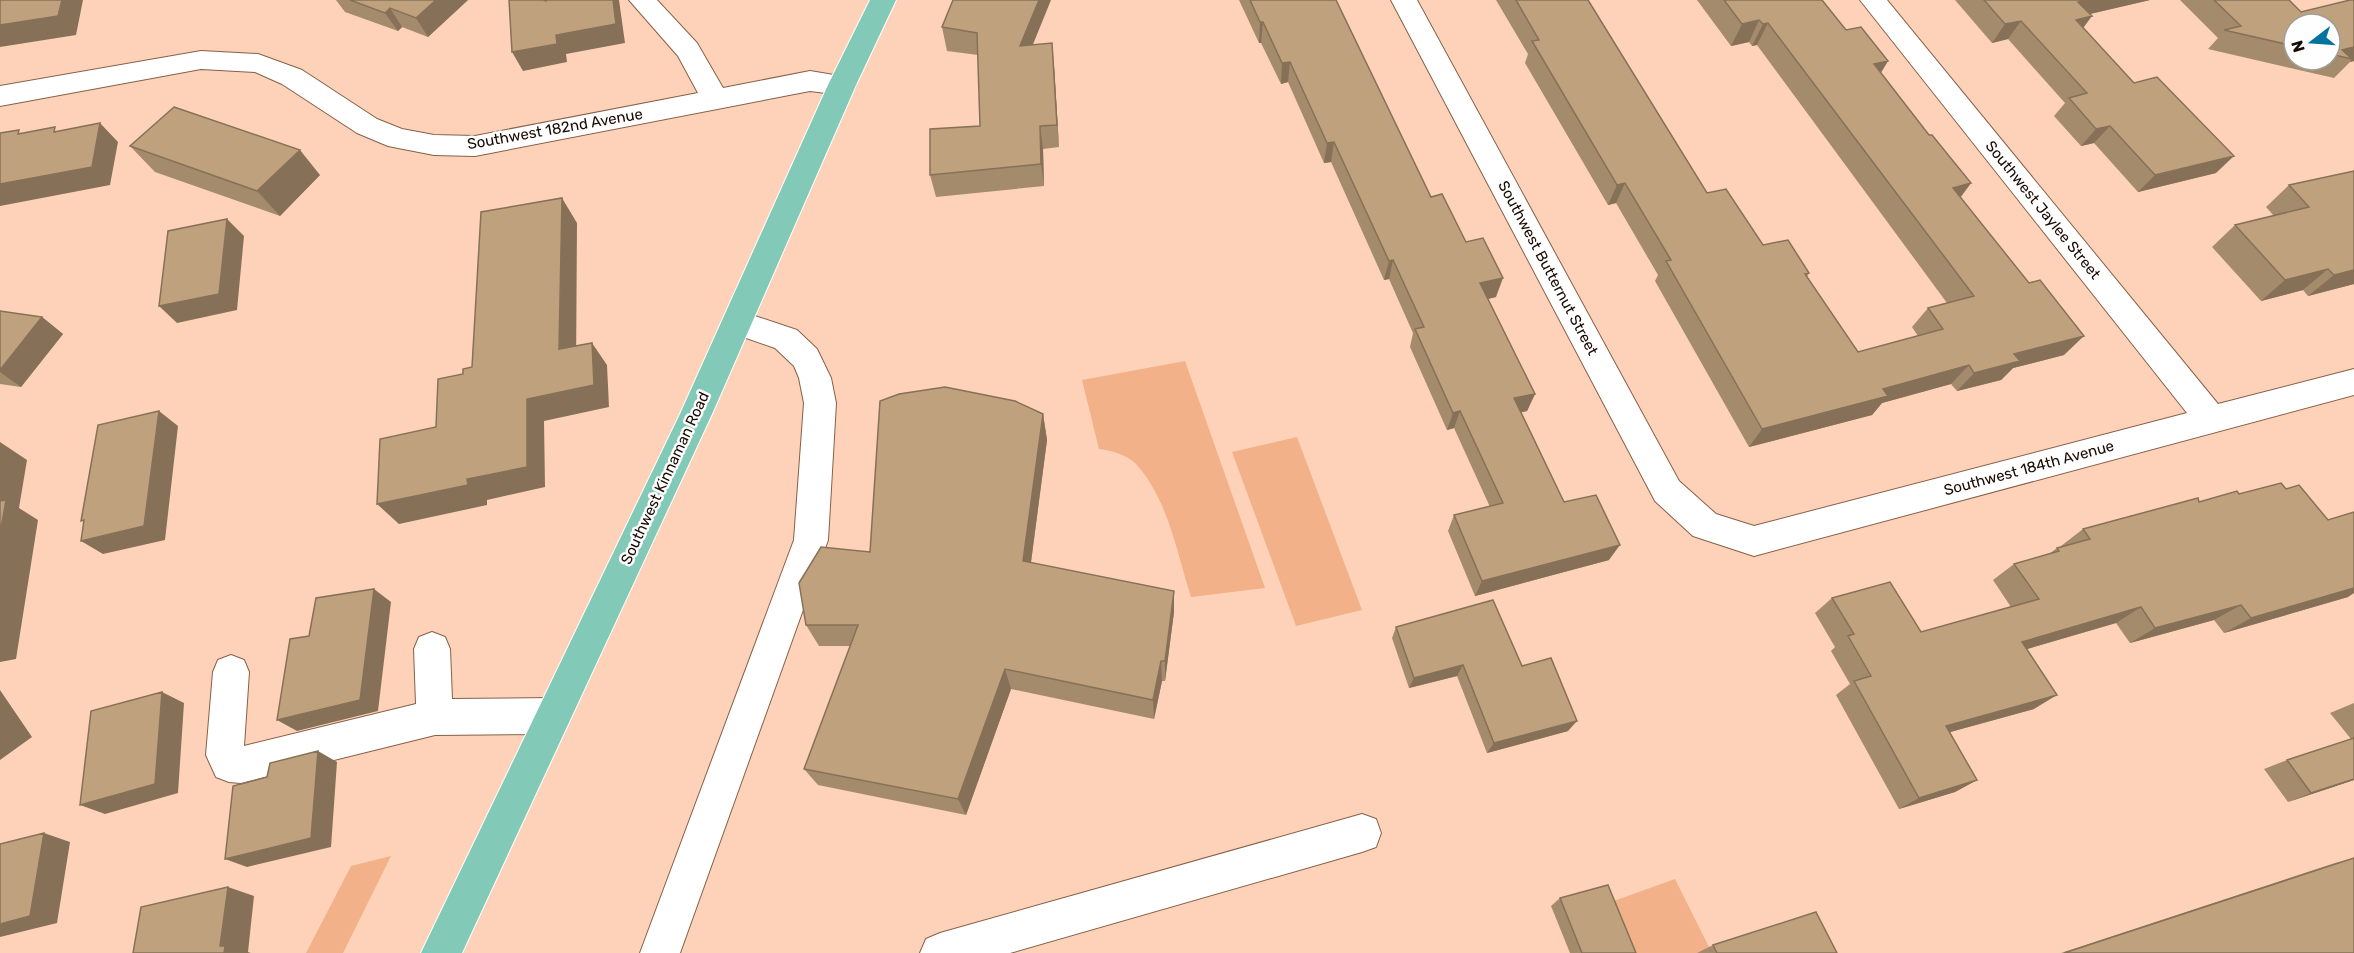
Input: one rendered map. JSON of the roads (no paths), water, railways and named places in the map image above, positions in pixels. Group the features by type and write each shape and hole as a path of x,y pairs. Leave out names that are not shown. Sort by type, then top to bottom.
{"main road":[{"name":"Southwest Kinnaman Road","path":"441,953 551,716 696,414 842,85 884,0"}],"street":[{"path":"642,0 688,50 715,99"},
{"name":"Southwest Butternut Street","path":"1404,0 1667,491 1705,525"},
{"name":"Southwest Jaylee Street","path":"1873,0 2212,420"},
{"name":"Southwest 182nd Avenue","path":"0,96 201,60 258,63 292,77 367,126 398,139 434,145 475,146 810,81 842,85"},
{"path":"660,953 811,540 820,403 815,378 806,358 786,339 737,322"},
{"name":"Southwest 184th Avenue","path":"1705,525 1754,541 2354,382"},
{"path":"432,649 435,717"},
{"path":"231,672 225,755 229,764 242,765 435,717 551,716"},
{"path":"940,953 1362,833"}]}
